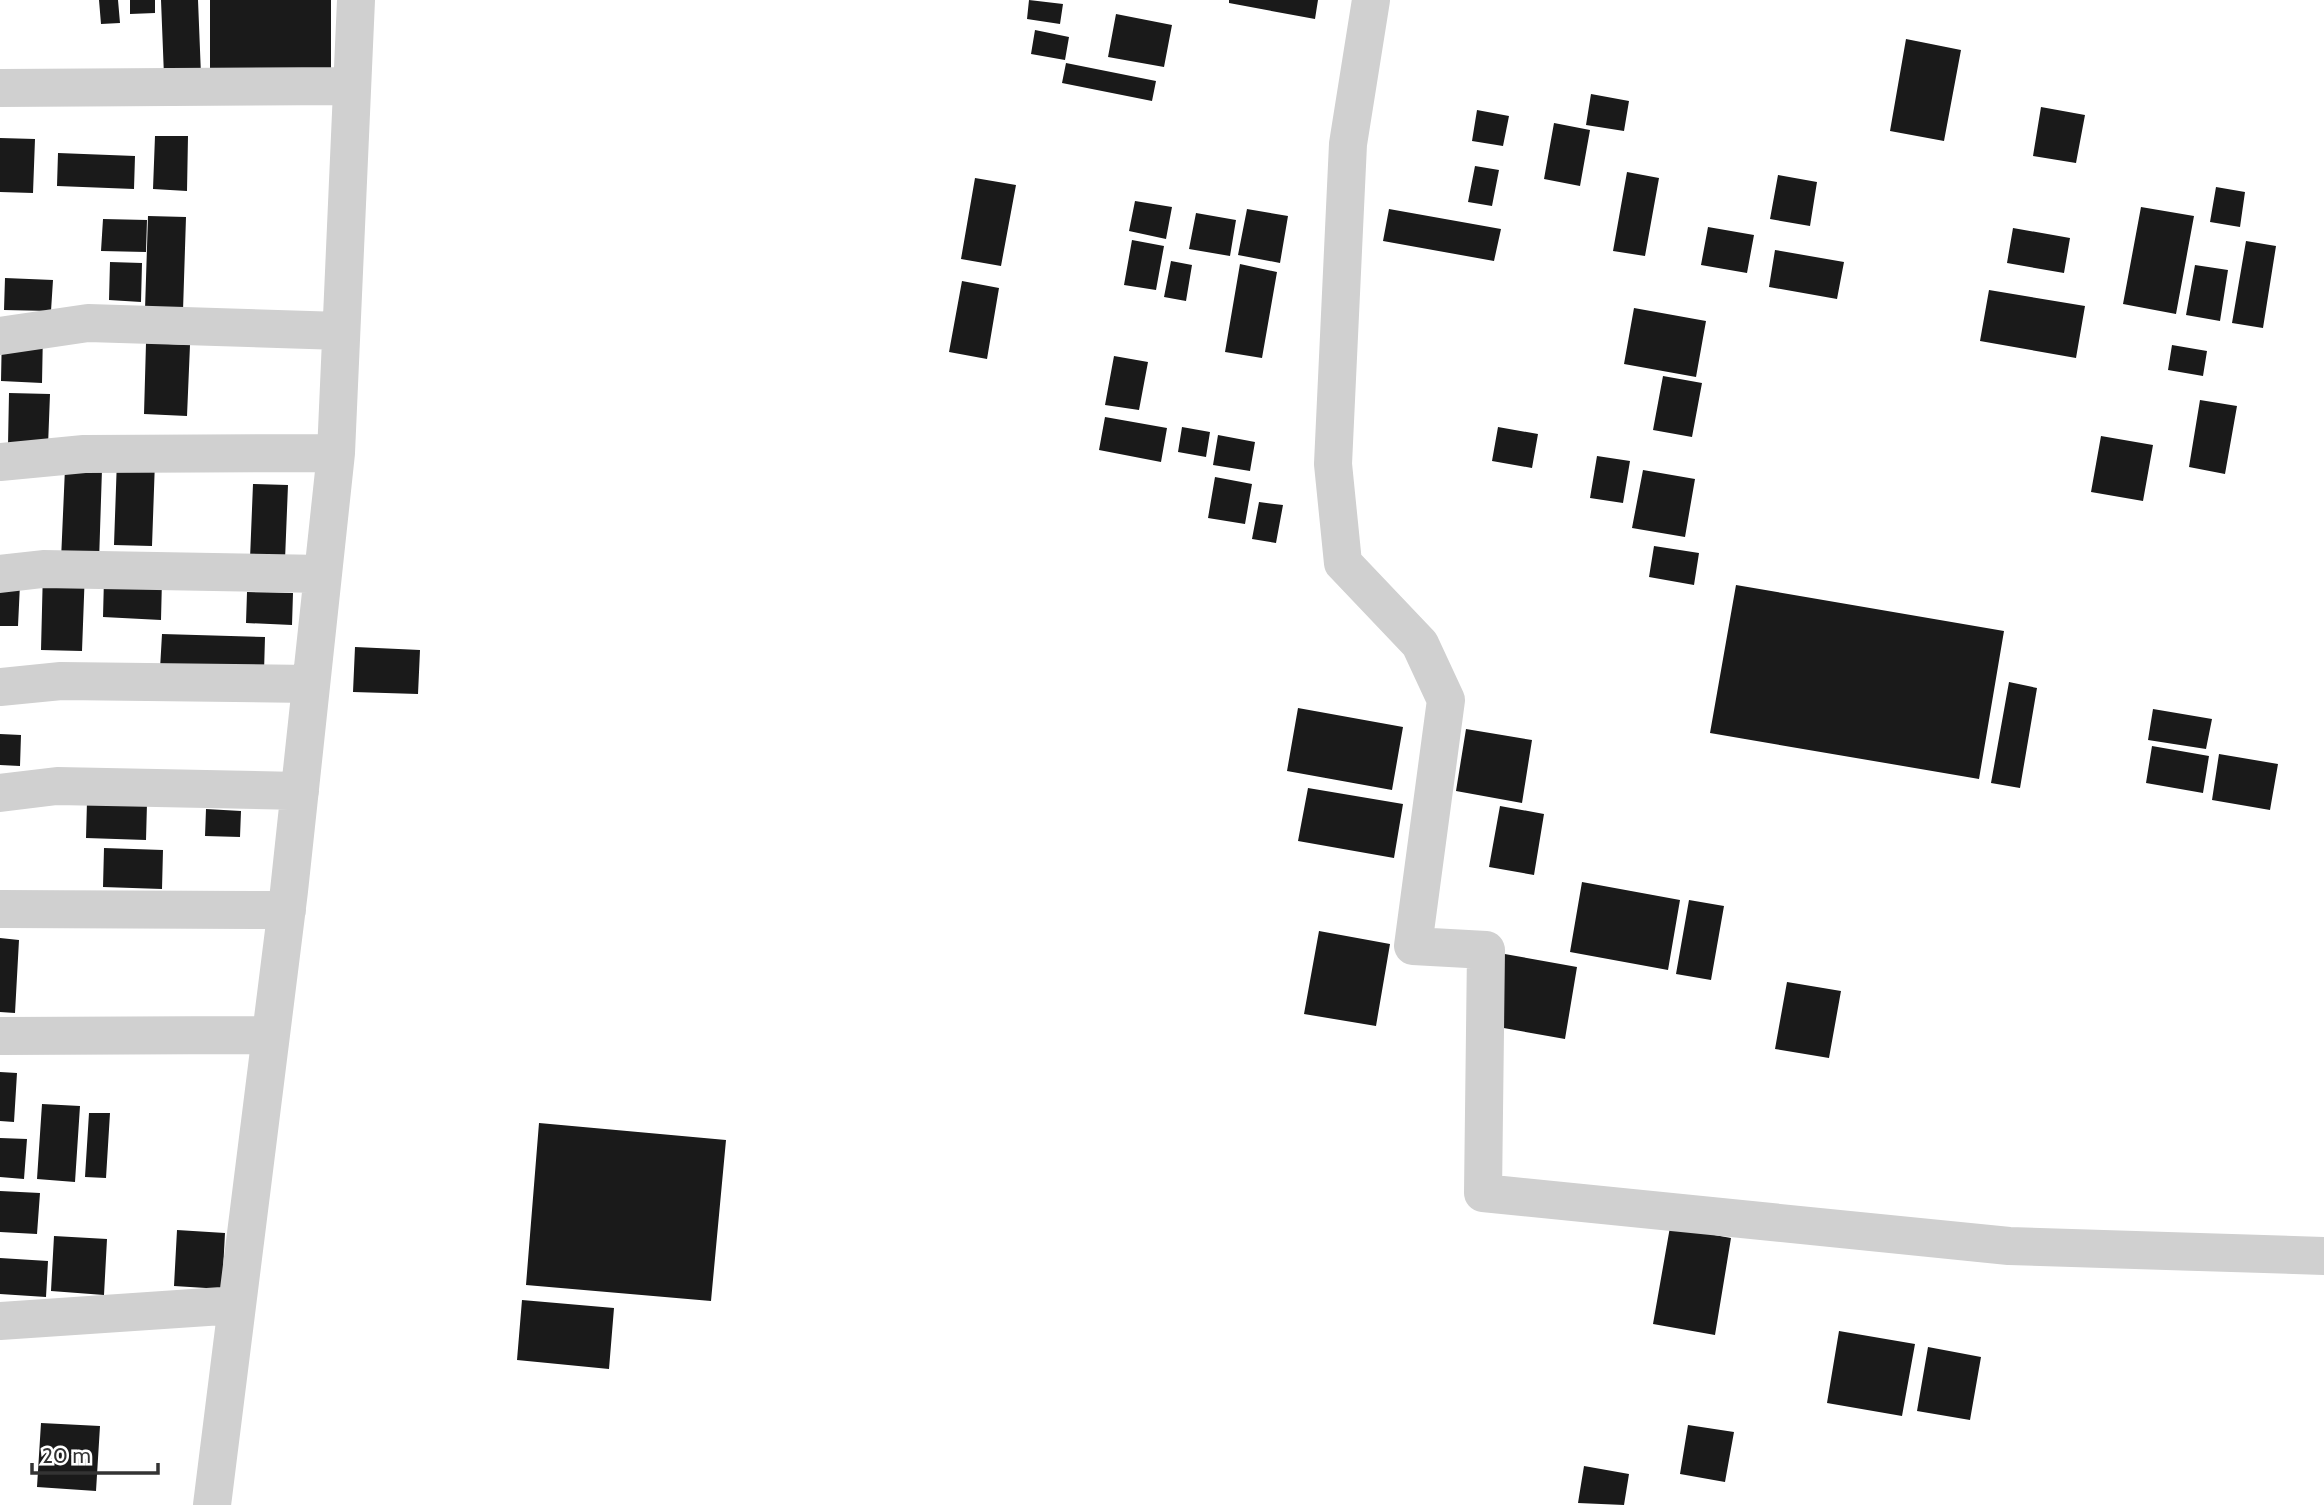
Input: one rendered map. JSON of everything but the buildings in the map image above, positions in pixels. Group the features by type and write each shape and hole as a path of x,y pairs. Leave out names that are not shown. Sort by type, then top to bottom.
{"street":[{"path":"212,1505 287,910 336,453 356,0"},
{"path":"1371,0 1348,144 1332,464 1343,563 1420,644 1446,700 1413,946 1486,950 1483,1193 2010,1246 2324,1256"},
{"path":"0,88 352,86"},
{"path":"0,336 88,323 341,331"},
{"path":"0,462 84,454 336,453"},
{"path":"0,575 43,569 323,573"},
{"path":"0,687 61,681 311,684"},
{"path":"0,793 57,786 300,791"},
{"path":"0,909 287,910"},
{"path":"0,1037 271,1035"},
{"path":"0,1321 237,1305"}]}
